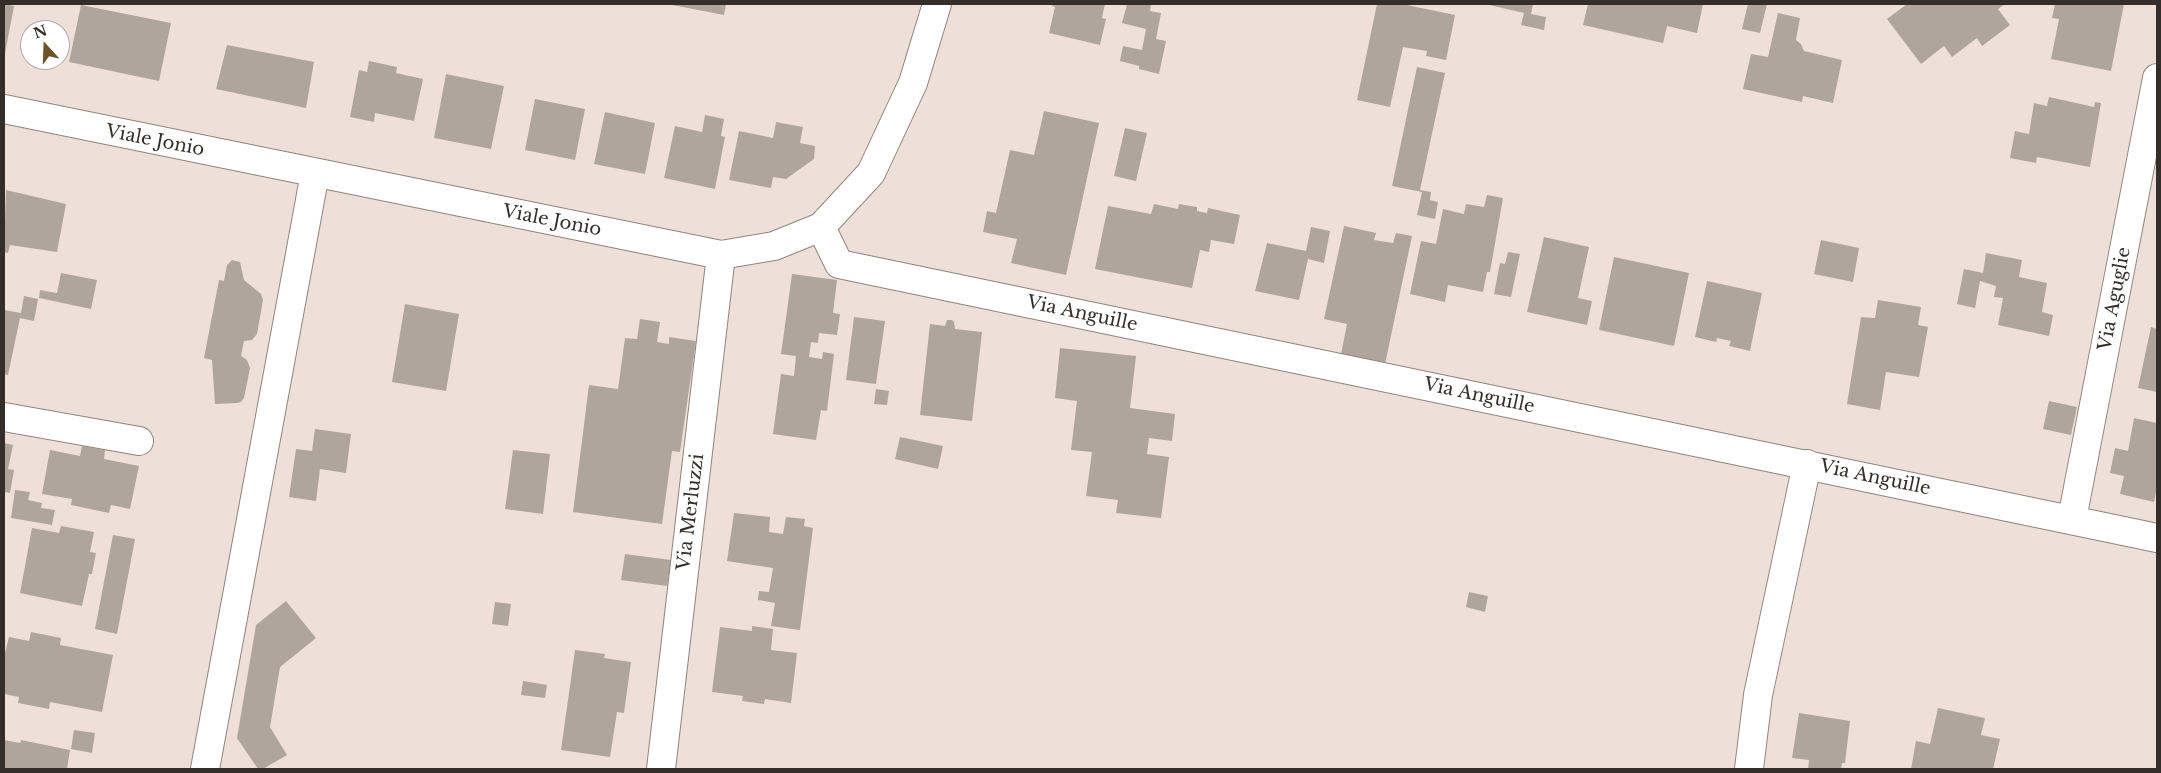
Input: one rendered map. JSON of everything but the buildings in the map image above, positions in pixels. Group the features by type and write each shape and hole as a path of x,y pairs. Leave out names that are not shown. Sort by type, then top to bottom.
{"street":[{"name":"Viale Jonio","path":"4,109 30,116 721,255 774,246 821,227 871,173 913,83 937,4"},
{"name":"Via Aguglie","path":"2072,519 2157,78"},
{"name":"Viale Jonio","path":"4,117 30,116"},
{"path":"205,769 315,173"},
{"name":"Via Anguille","path":"821,227 839,264 2157,538"},
{"name":"Via Merluzzi","path":"660,769 721,255"},
{"path":"4,417 139,441"},
{"path":"1749,769 1758,695 1807,464"}]}
